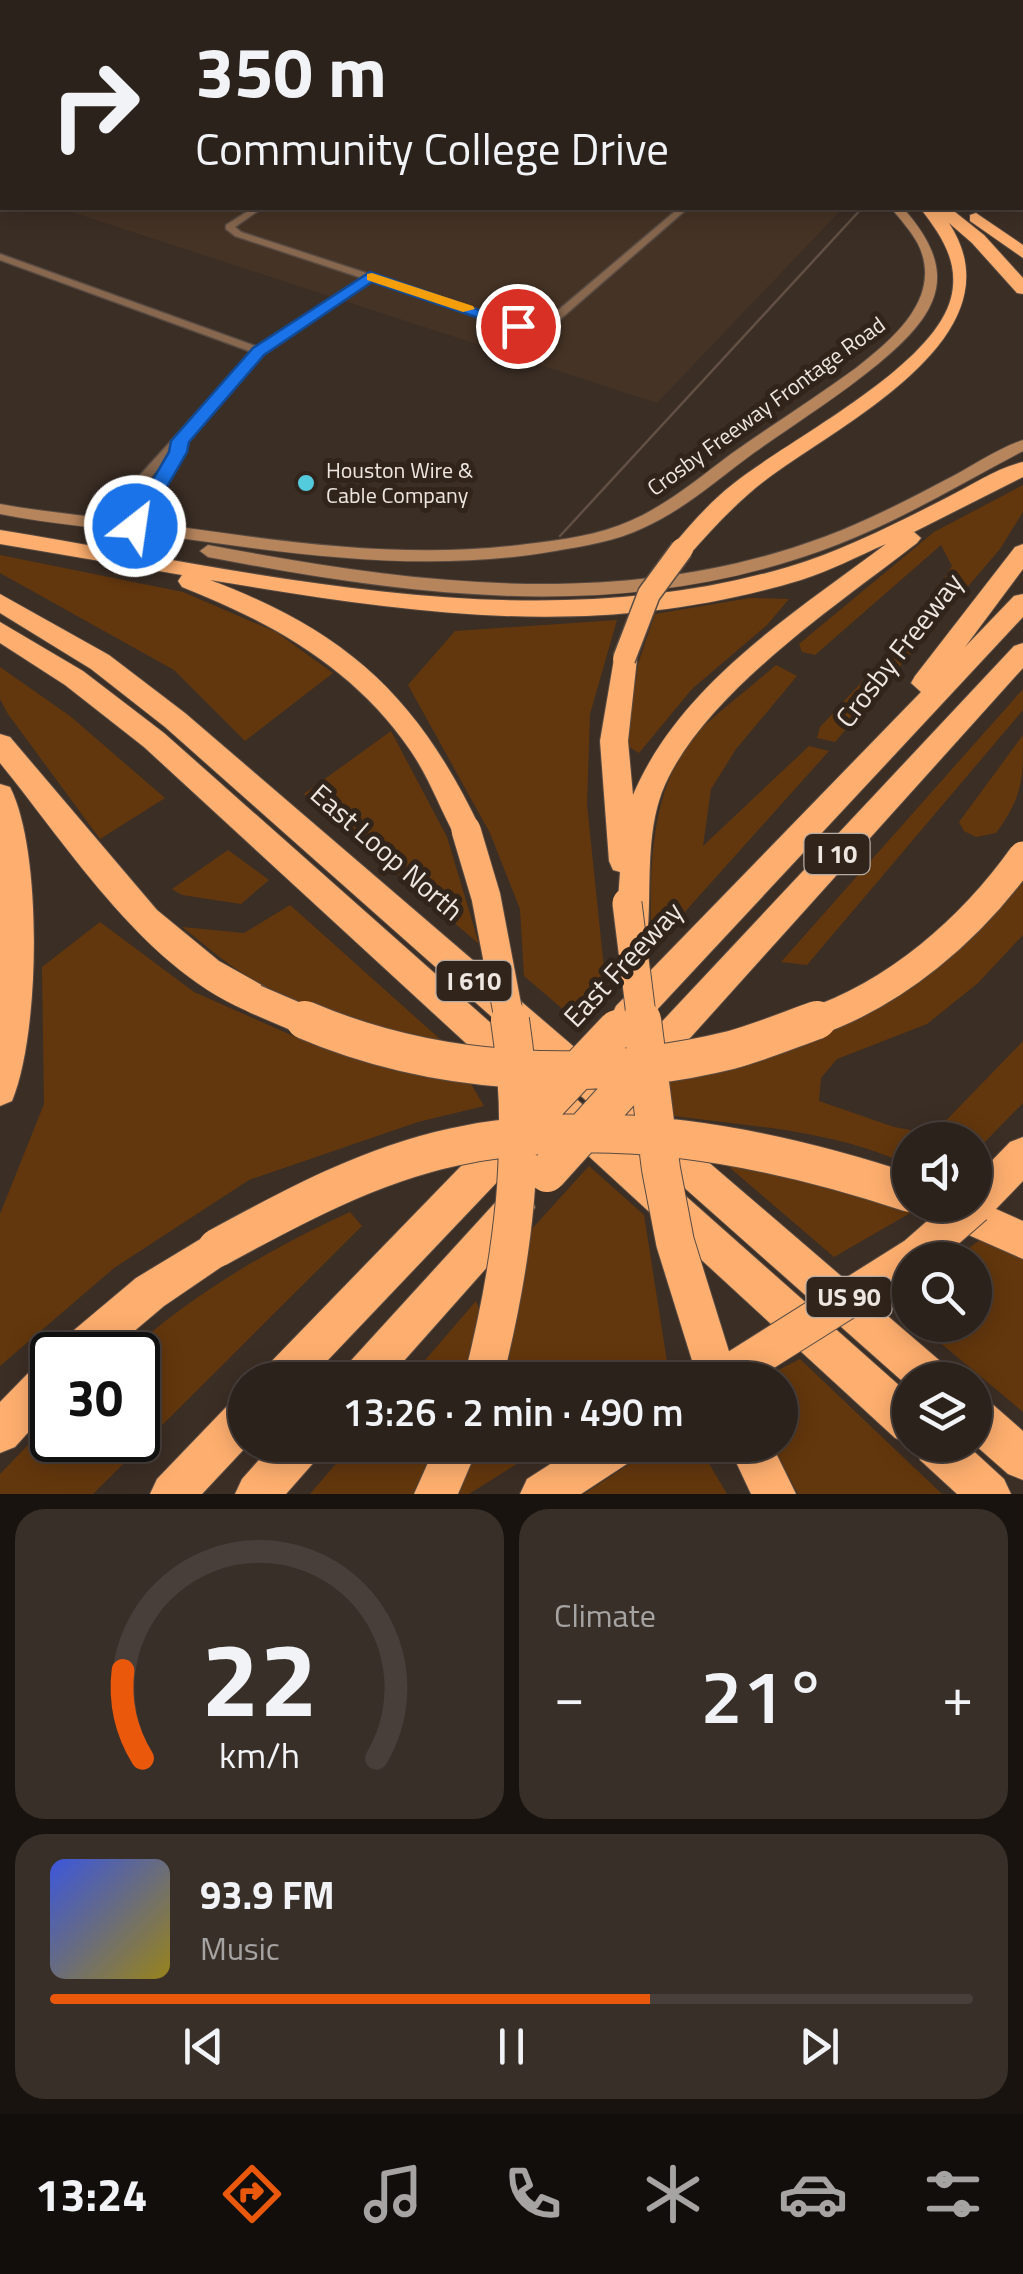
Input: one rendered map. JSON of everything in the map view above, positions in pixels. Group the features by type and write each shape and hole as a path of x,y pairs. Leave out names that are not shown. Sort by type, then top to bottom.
{"highway":[{"path":"712,1362 674,1242 653,1114 614,741 624,659 649,594 682,548 741,488 869,396 946,330 961,295 961,262 948,230 930,210"},
{"path":"941,210 978,239 1023,289"},
{"path":"964,210 1023,254"},
{"path":"0,537 374,598 485,609 569,611 670,602 771,581 827,562 1023,468"},
{"path":"631,912 636,852 648,792 666,754 683,732 710,702 809,615 963,500"},
{"name":"Crosby Freeway","path":"838,795 1023,552"},
{"path":"98,554 238,598 290,622 349,663 380,692 445,781 485,887 507,986 519,1098 510,1257 488,1362"},
{"name":"East Loop North","path":"0,602 100,662 176,720 911,1362"},
{"name":"East Freeway","path":"298,1362 1023,602"},
{"name":"I 610","path":"0,631 74,678 154,740 892,1406"},
{"name":"I 10","path":"376,1362 1023,652"},
{"path":"0,744 146,920 208,971 296,1020 363,1042 482,1066 565,1071 667,1063 769,1040 813,1023 932,954 983,909 1023,856"},
{"path":"0,795 14,855 20,913 20,972 0,1089"},
{"path":"102,1332 150,1292 216,1248 314,1196 399,1162 452,1147 514,1138 624,1136 692,1142 817,1164 892,1187"},
{"name":"US 90","path":"992,1186 1023,1155"},
{"name":"US 90","path":"747,1362 916,1256 954,1222"},
{"path":"982,1222 1023,1240"},
{"path":"0,1432 30,1400"},
{"path":"992,1432 1023,1459"},
{"path":"172,1494 228,1436"},
{"path":"256,1494 285,1462"},
{"path":"542,1494 592,1462"},
{"path":"758,1462 774,1494"},
{"path":"954,1462 989,1494"}],"main road":[{"name":"Crosby Freeway Frontage Road","path":"38,516 105,521 292,550 396,560 507,554 572,543 634,525 875,360 914,326 932,293 932,267 928,248 917,229 899,210"},
{"path":"0,509 341,577 505,595 576,594 738,569 809,549 1023,445"}],"street":[{"path":"255,210 230,227 238,234 518,326 537,326 553,320 682,210"},
{"path":"0,256 259,351"},
{"path":"105,521 259,351 370,277"},
{"path":"135,526 178,452 180,441"},
{"path":"144,476 162,480"}],"shaded area":[{"path":"65,210 841,210 657,403"},
{"path":"1023,485 1023,512 1000,549 835,742 817,738 820,727 913,627 952,566 941,545 815,655 802,652 799,644 934,532"},
{"path":"0,555 183,592 276,632 333,673 245,741 174,670 0,573"},
{"path":"750,598 789,599 767,625 692,689 639,753 626,745 638,664 655,614"},
{"path":"617,620 590,714 587,804 606,988 579,1023 524,976 520,909 490,833 408,685 455,631"},
{"path":"776,665 797,676 736,749 711,789 703,846 809,746 829,751 674,924 651,925 654,845 664,794 674,769 704,726"},
{"path":"0,667 70,716 165,798 100,839 8,714 0,699"},
{"path":"1023,689 1023,710 807,965 781,962"},
{"path":"391,731 447,837 479,944 304,794"},
{"path":"1023,735 1020,787 1005,820 996,833 976,837 964,831 959,822"},
{"path":"228,850 269,880 241,904 182,895 172,889"},
{"path":"1023,876 1023,935 978,983 927,1024 837,1059 821,1078 819,1101 892,1126 892,1158 822,1137 666,1115 669,1071 795,1042"},
{"path":"290,905 441,1040 364,1024 290,998 236,969 182,927 244,933"},
{"path":"100,922 194,992 300,1039 471,1084 484,1106 418,1122 249,1180 114,1268 40,1332 30,1332 30,1340 0,1366 0,1214 44,1104 42,967"},
{"path":"1023,1041 1023,1103 992,1135 992,1122 945,1122"},
{"path":"732,1161 892,1201 895,1222 834,1257 729,1167"},
{"path":"589,1166 644,1215 667,1362 502,1362 520,1242"},
{"path":"350,1212 362,1226 160,1427 160,1332 151,1332 232,1275"},
{"path":"992,1242 1023,1258 1023,1412 992,1386 992,1362 963,1362 939,1342 992,1342"},
{"path":"476,1301 481,1313 469,1362 423,1362"},
{"path":"800,1359 892,1446 892,1462 908,1462 942,1494 798,1494 781,1462 798,1462 798,1362 794,1362"},
{"path":"30,1443 30,1462 125,1462 93,1494 0,1494 0,1474"},
{"path":"337,1462 429,1462 415,1494 310,1494"},
{"path":"466,1462 520,1462 469,1494 449,1494"},
{"path":"632,1462 708,1462 727,1494 584,1494"}],"waterway":[{"path":"560,536 860,210"}],"slow traffic":[{"path":"372,277 468,309"}],"place":[{"name":"Houston Wire & Cable Company","path":"306,483"}],"route":[{"path":"135,526 178,452 180,441 233,376 259,351 370,277 518,326"}]}
